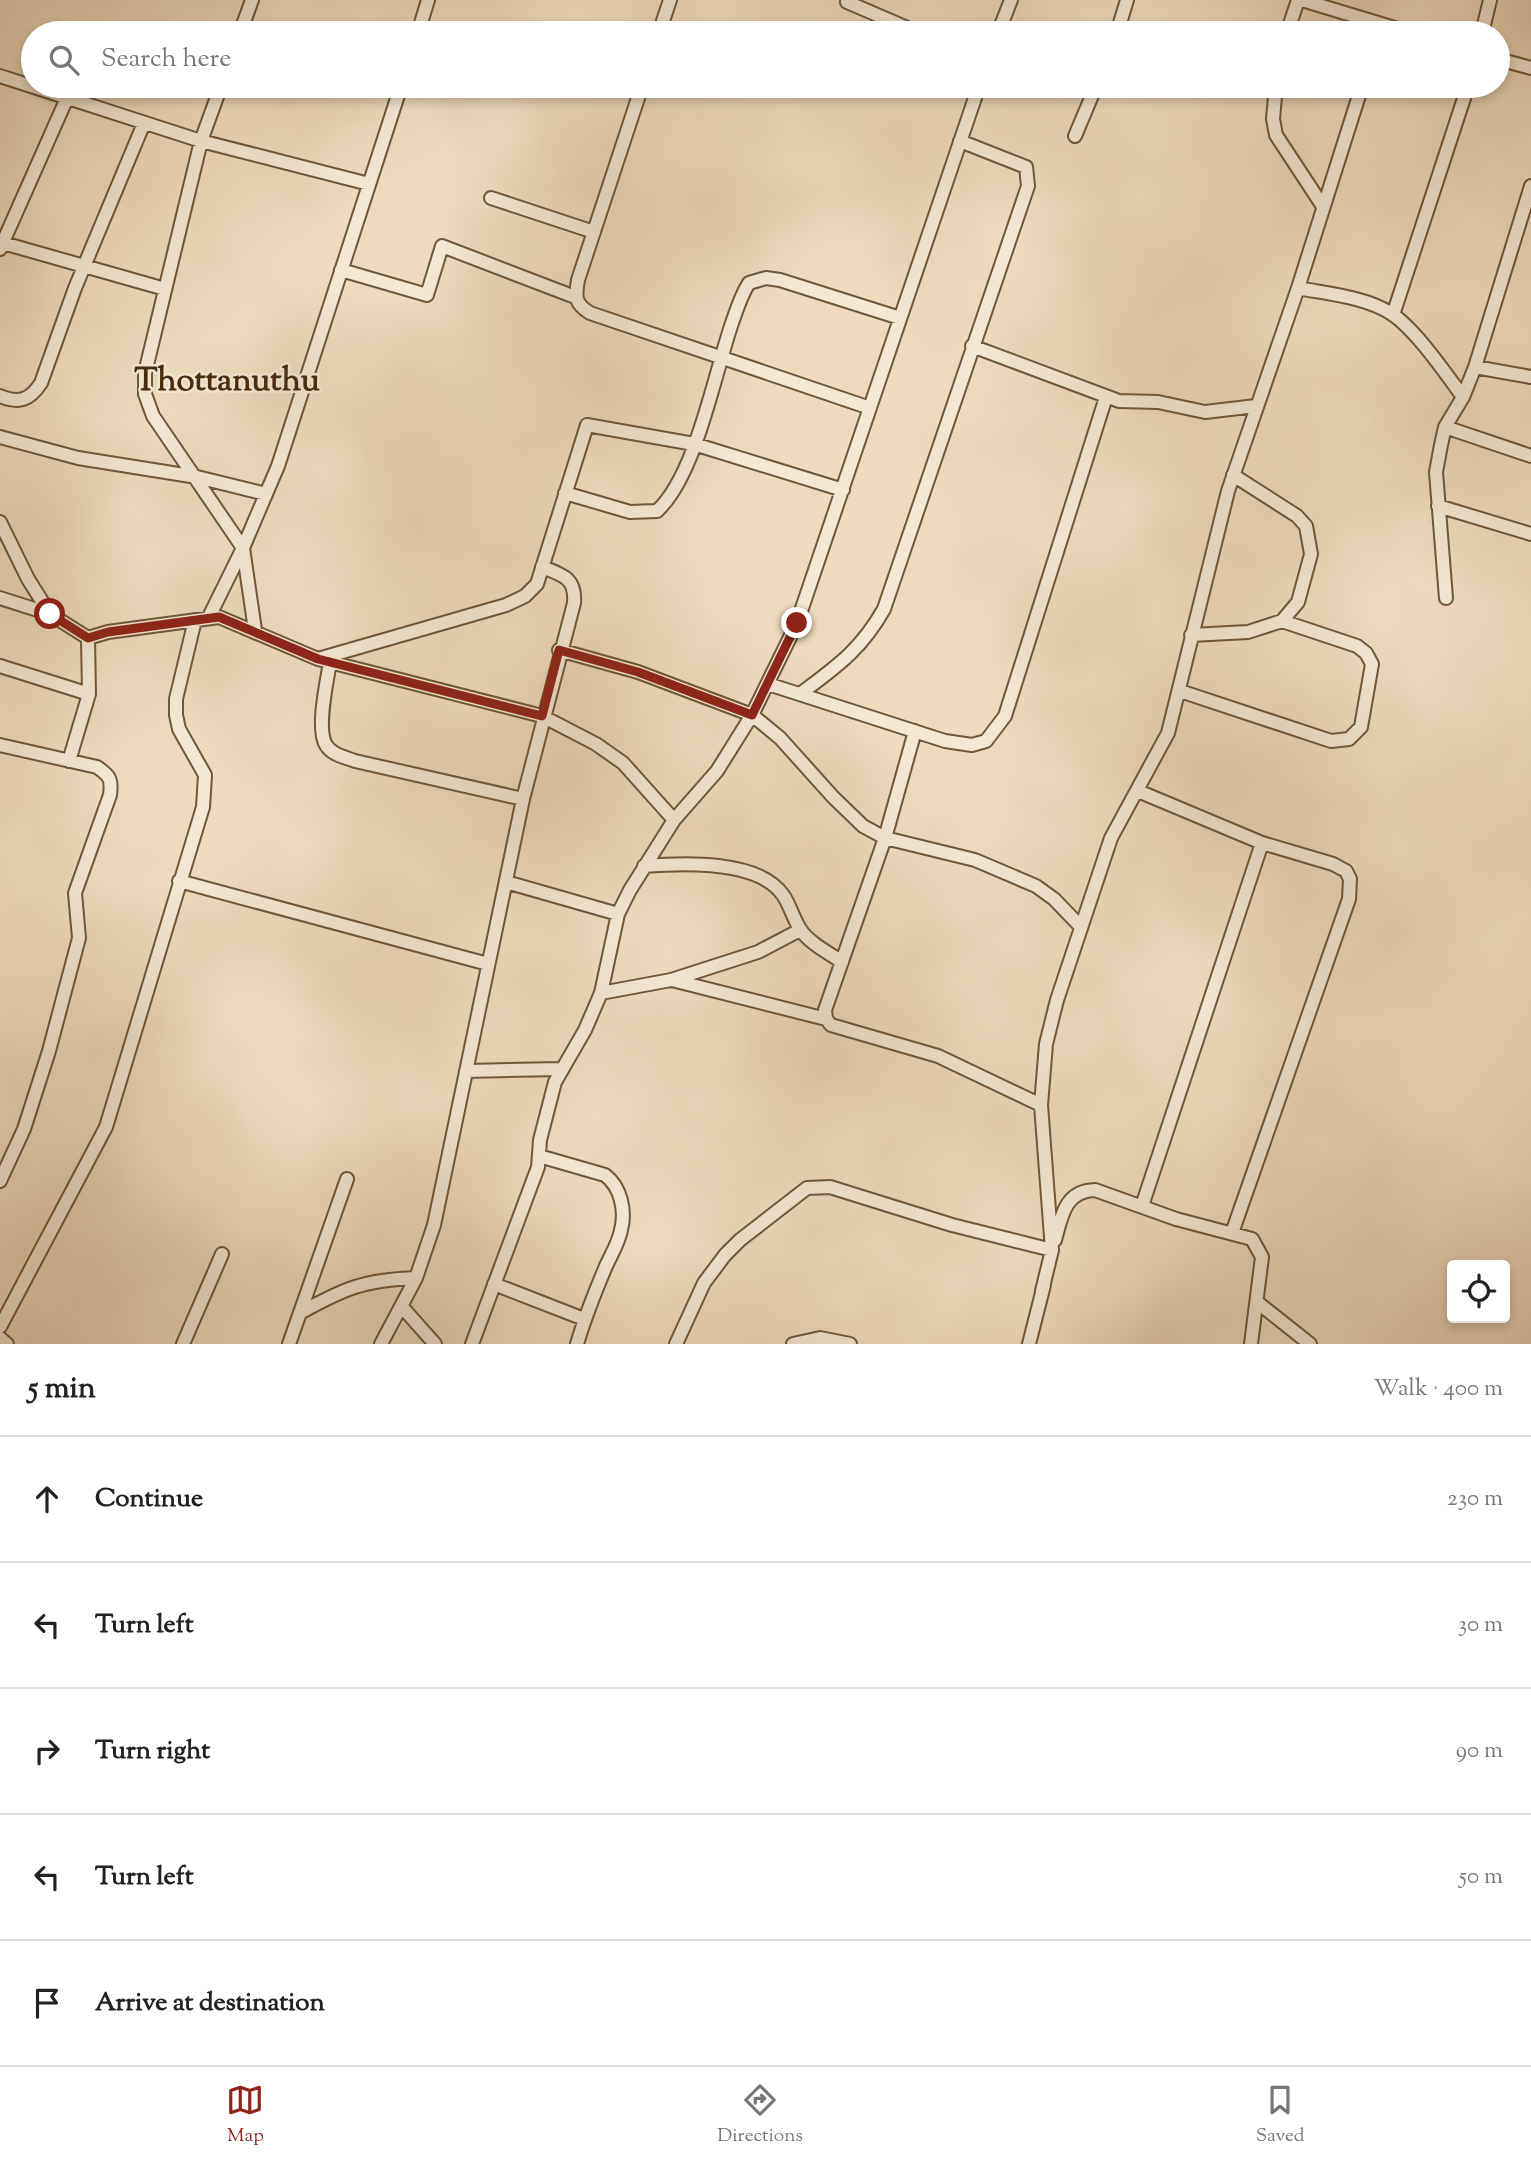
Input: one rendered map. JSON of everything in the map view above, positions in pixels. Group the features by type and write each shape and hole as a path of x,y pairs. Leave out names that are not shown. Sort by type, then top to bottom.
{"street":[{"path":"244,21 252,0"},
{"path":"422,21 428,0"},
{"path":"663,21 670,0"},
{"path":"1002,21 1010,0"},
{"path":"1121,21 1127,0"},
{"path":"1292,21 1300,0 1359,21"},
{"path":"1485,21 1490,0"},
{"path":"846,1 892,21"},
{"path":"1510,62 1531,68"},
{"path":"0,76 21,83"},
{"path":"165,289 85,264 2,246 67,98 201,141 369,184"},
{"path":"217,98 201,141 165,289 145,373 145,394 153,416 243,548 255,630"},
{"path":"209,617 266,494 397,98"},
{"path":"638,98 575,297 579,306 590,313 870,408"},
{"path":"472,1344 538,1167 548,1104 560,1069 584,1030 601,993 618,914 644,866 674,820 702,791 752,715 797,623 975,98"},
{"path":"1075,136 1091,98"},
{"path":"1275,98 1273,119 1276,135 1322,205"},
{"path":"1029,1344 1052,1250 1041,1105 1046,1044 1080,926 1111,838 1168,733 1233,475 1298,288 1358,98"},
{"path":"1393,315 1464,98"},
{"path":"0,396 22,401 32,396 41,383 85,264 144,123"},
{"path":"800,694 852,655 868,637 884,609 1029,175 1026,167 1019,163 960,141"},
{"path":"1446,598 1436,472 1445,426 1463,397 1475,367 1531,186"},
{"path":"491,198 594,232"},
{"path":"341,270 427,295 442,246 575,297"},
{"path":"565,493 630,512 657,511 670,500 694,444 720,356 744,289 755,280 780,280 900,318"},
{"path":"1298,288 1355,299 1393,315 1435,359 1463,397"},
{"path":"972,346 1106,397 1158,402 1205,412 1256,406"},
{"path":"1475,367 1531,377"},
{"path":"768,684 915,731 972,745 986,741 998,730 1106,397"},
{"path":"324,660 506,606 524,596 537,584 587,425 694,444 843,490"},
{"path":"1445,426 1531,456"},
{"path":"0,437 78,458 197,477 266,494"},
{"path":"1191,635 1248,632 1282,621 1298,602 1311,554 1306,526 1297,516 1233,475"},
{"path":"1438,506 1531,534"},
{"path":"0,522 28,579 50,614"},
{"path":"381,1344 403,1308 416,1278 447,1174 523,799 559,650 574,603 573,584 567,576 542,567"},
{"path":"0,598 50,614 88,638 108,632 219,617 324,660 542,716 596,744 623,763 674,820"},
{"path":"0,1327 106,1127 203,807 205,775 179,729 176,715 176,699 195,620"},
{"path":"1180,691 1331,741 1349,739 1361,727 1372,664 1366,653 1357,646 1282,621"},
{"path":"69,761 89,694 88,638"},
{"path":"559,650 638,672 752,715 780,738 853,816 885,838 975,859 1005,872 1054,899 1080,926"},
{"path":"324,660 322,729 326,744 335,754 523,799"},
{"path":"0,666 89,694"},
{"path":"915,731 885,838 825,1010 826,1019 831,1025 938,1056 1041,1105"},
{"path":"0,745 97,767 109,775 110,795 75,893 79,938 49,1051 24,1129 0,1181"},
{"path":"1138,791 1262,843 1333,863 1346,871 1350,879 1349,899 1232,1233"},
{"path":"1142,1206 1262,843"},
{"path":"644,866 692,862 745,872 767,881 782,892 800,930 842,962"},
{"path":"179,881 488,964"},
{"path":"506,882 618,914"},
{"path":"601,993 671,980 758,952 800,930"},
{"path":"671,980 826,1019"},
{"path":"466,1072 560,1069"},
{"path":"539,1156 605,1175 613,1181 619,1194 621,1231 584,1319 577,1344"},
{"path":"289,1344 347,1179"},
{"path":"676,1344 704,1283 725,1255 740,1240 807,1188 830,1187 952,1225 1052,1250"},
{"path":"1042,1291 1062,1213 1071,1197 1082,1190 1096,1190 1252,1239 1259,1247 1262,1257 1251,1344"},
{"path":"183,1344 222,1254"},
{"path":"300,1313 346,1287 379,1279 416,1278"},
{"path":"494,1284 584,1319"},
{"path":"1257,1302 1310,1344"},
{"path":"403,1308 435,1344"},
{"path":"0,1338 7,1344"},
{"path":"793,1344 820,1338 850,1344"}],"district":[{"name":"Thottanuthu","path":"227,382"}],"route":[{"path":"50,614 88,638 108,632 219,617 318,659 542,716 559,650 638,672 752,715 797,623"}]}
